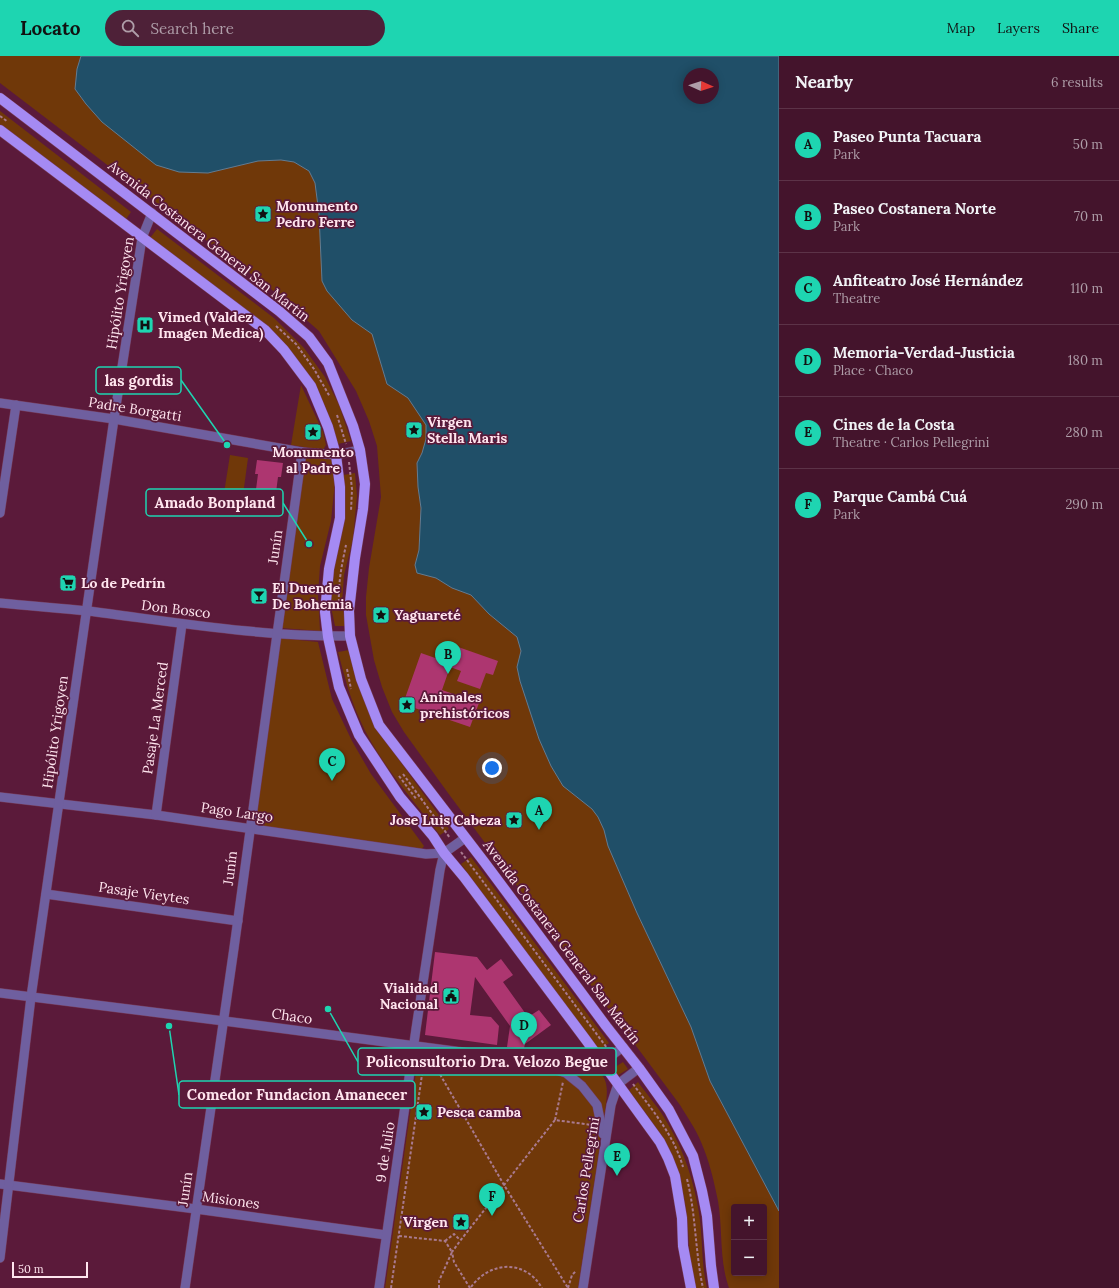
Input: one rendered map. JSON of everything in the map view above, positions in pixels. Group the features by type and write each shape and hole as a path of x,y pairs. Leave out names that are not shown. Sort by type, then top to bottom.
{"main road":[{"name":"Avenida Costanera General San Martín","path":"0,98 279,310 309,338 328,363 353,426 360,450 364,484 363,509 349,610 350,636 361,679 379,725 639,1068 669,1110 693,1156 702,1191 707,1216 714,1288"},
{"path":"0,130 265,330 284,350 311,386 328,427 336,455 340,487 340,518 329,570 326,594 325,612 328,637 339,687 359,735 400,797 433,836 444,854 464,877 603,1062 624,1080 660,1142 675,1176 682,1218 683,1246 691,1288"}],"street":[{"name":"Hipólito Yrigoyen","path":"0,1258 4,1185 114,419 142,238 152,213"},
{"name":"Padre Borgatti","path":"0,403 114,419 302,452 336,455 360,450"},
{"path":"0,513 16,405"},
{"name":"Junín","path":"185,1288 238,921 302,452"},
{"name":"Don Bosco","path":"0,603 87,611 182,624 277,634 328,637 350,636"},
{"name":"Pasaje La Merced","path":"156,815 182,624"},
{"name":"Pago Largo","path":"0,797 156,815 426,854 444,854"},
{"path":"444,854 465,838"},
{"name":"9 de Julio","path":"379,1288 439,878 444,854"},
{"name":"Pasaje Vieytes","path":"46,894 238,921"},
{"name":"Chaco","path":"0,994 224,1021 570,1066 588,1066 603,1062 623,1047"},
{"path":"530,1061 566,1073 582,1086 597,1105 602,1126 604,1147"},
{"path":"624,1080 639,1068"},
{"name":"Carlos Pellegrini","path":"583,1288 611,1105 624,1080"},
{"name":"Misiones","path":"4,1185 386,1235"}],"path":[{"path":"0,116 12,125"},
{"path":"275,324 296,344 314,369 333,402"},
{"path":"305,362 309,369"},
{"path":"321,388 325,395"},
{"path":"335,409 347,445 352,489 351,513"},
{"path":"347,473 349,491 348,512"},
{"path":"340,607 339,594 342,565 347,539"},
{"path":"336,578 336,591"},
{"path":"346,664 353,695"},
{"path":"400,771 570,1004"},
{"path":"397,772 419,802"},
{"path":"436,825 454,846 612,1055"},
{"path":"430,1058 504,1185 568,1288"},
{"path":"391,1288 424,1061 430,1058 438,1059"},
{"path":"439,1288 439,1281 452,1252 555,1120 566,1073"},
{"path":"624,1080 665,1135"},
{"path":"624,1080 665,1127 680,1155 683,1168"},
{"path":"555,1120 597,1126"},
{"path":"675,1155 680,1168"},
{"path":"685,1174 692,1201 699,1268 703,1288"},
{"path":"688,1202 689,1208"},
{"path":"399,1236 445,1241 454,1234 460,1241"},
{"path":"445,1241 452,1252 454,1262 470,1288 485,1273 508,1267 516,1267 530,1273 542,1288"},
{"path":"568,1288 572,1275 579,1268"}],"shaded area":[{"path":"0,56 81,56 77,69 75,89 102,122 208,173 258,161 281,160 294,162 309,171 315,183 322,247 352,320 372,334 387,384 408,398 426,425 426,439 417,463 421,508 419,550 415,565 417,572 436,578 452,588 471,595 489,614 517,637 521,651 517,667 520,681 539,739 551,766 574,795 593,809 598,817 604,830 608,846 637,913 691,1027 710,1081 779,1211 779,1288 729,1288 722,1256 718,1201 711,1171 699,1137 694,1128 680,1105 448,793 404,732 392,712 382,687 374,660 366,615 369,568 381,497 377,446 369,421 356,391 319,331 270,288 0,83"},
{"path":"0,111 131,212 124,222 0,126"},
{"path":"157,229 274,318 304,348 325,377 339,405 351,441 338,444 325,406 310,376 293,354 150,238"},
{"path":"301,385 323,432 326,445 323,450 291,445"},
{"path":"230,455 248,458 243,495 224,493"},
{"path":"306,455 333,459 335,481 331,521 320,566 318,595 320,631 281,628"},
{"path":"355,473 357,496 353,539 344,575 342,603 346,626 335,626 331,607 331,587 343,475"},
{"path":"279,638 318,642 332,699 352,741 371,774 424,846 421,850 254,825"},
{"path":"349,650 381,735 449,829 440,835 396,779 367,735 353,703 338,652"},
{"path":"471,857 609,1043 599,1050 461,864"},
{"path":"419,1051 530,1065 556,1072 571,1080 592,1103 600,1130 600,1145 578,1288 385,1288"},
{"path":"623,1062 628,1069 617,1076 612,1069"},
{"path":"570,1071 602,1075 605,1080 607,1090 604,1119"},
{"path":"638,1082 665,1118 674,1134 688,1167 699,1213 707,1288 695,1288 691,1267 687,1214 679,1176 673,1157 666,1143 629,1090"}],"water":[{"path":"81,56 779,56 779,1211 710,1081 691,1027 637,913 608,846 604,830 598,817 592,809 563,786 551,766 539,739 520,681 517,667 521,651 517,637 489,614 471,595 452,588 436,578 417,573 415,565 419,550 421,508 417,463 426,439 426,425 408,398 387,384 372,334 352,320 327,291 322,281 319,214 315,183 309,171 294,162 281,160 258,161 208,173 179,172 156,165 102,122 75,89 77,69"}],"building":[{"path":"257,460 283,463 281,477 278,477 274,508 254,505 258,474 255,474"},
{"path":"444,642 498,661 493,675 486,673 480,689 457,681 461,671 450,667 442,690 479,703 470,727 403,704 421,653 438,659"},
{"name":"Vialidad Nacional","path":"435,952 477,957 487,970 501,959 513,975 503,982 528,1017 539,1010 551,1025 525,1044 524,1048 507,1047 510,1026 475,977 470,1015 491,1017 499,1026 497,1045 425,1035"}],"place":[{"name":"Monumento Pedro Ferre","path":"263,214"},
{"name":"Vimed (Valdez Imagen Medica)","path":"145,325"},
{"name":"Virgen Stella Maris","path":"414,430"},
{"name":"Monumento al Padre","path":"313,432"},
{"name":"las gordis","path":"227,445"},
{"name":"Amado Bonpland","path":"309,544"},
{"name":"Lo de Pedrín","path":"68,583"},
{"name":"El Duende De Bohemia","path":"259,596"},
{"name":"Yaguareté","path":"381,615"},
{"name":"Paseo Costanera Norte","path":"448,674"},
{"name":"Animales prehistóricos","path":"407,705"},
{"name":"Anfiteatro José Hernández","path":"332,781"},
{"name":"Jose Luis Cabeza","path":"514,820"},
{"name":"Paseo Punta Tacuara","path":"539,830"},
{"name":"Vialidad Nacional","path":"451,996"},
{"name":"Policonsultorio Dra. Velozo Begue","path":"328,1009"},
{"name":"Comedor Fundacion Amanecer","path":"169,1026"},
{"name":"Memoria-Verdad-Justicia","path":"524,1045"},
{"name":"Pesca camba","path":"424,1112"},
{"name":"Cines de la Costa","path":"617,1176"},
{"name":"Parque Cambá Cuá","path":"492,1216"},
{"name":"Virgen","path":"461,1222"}]}
